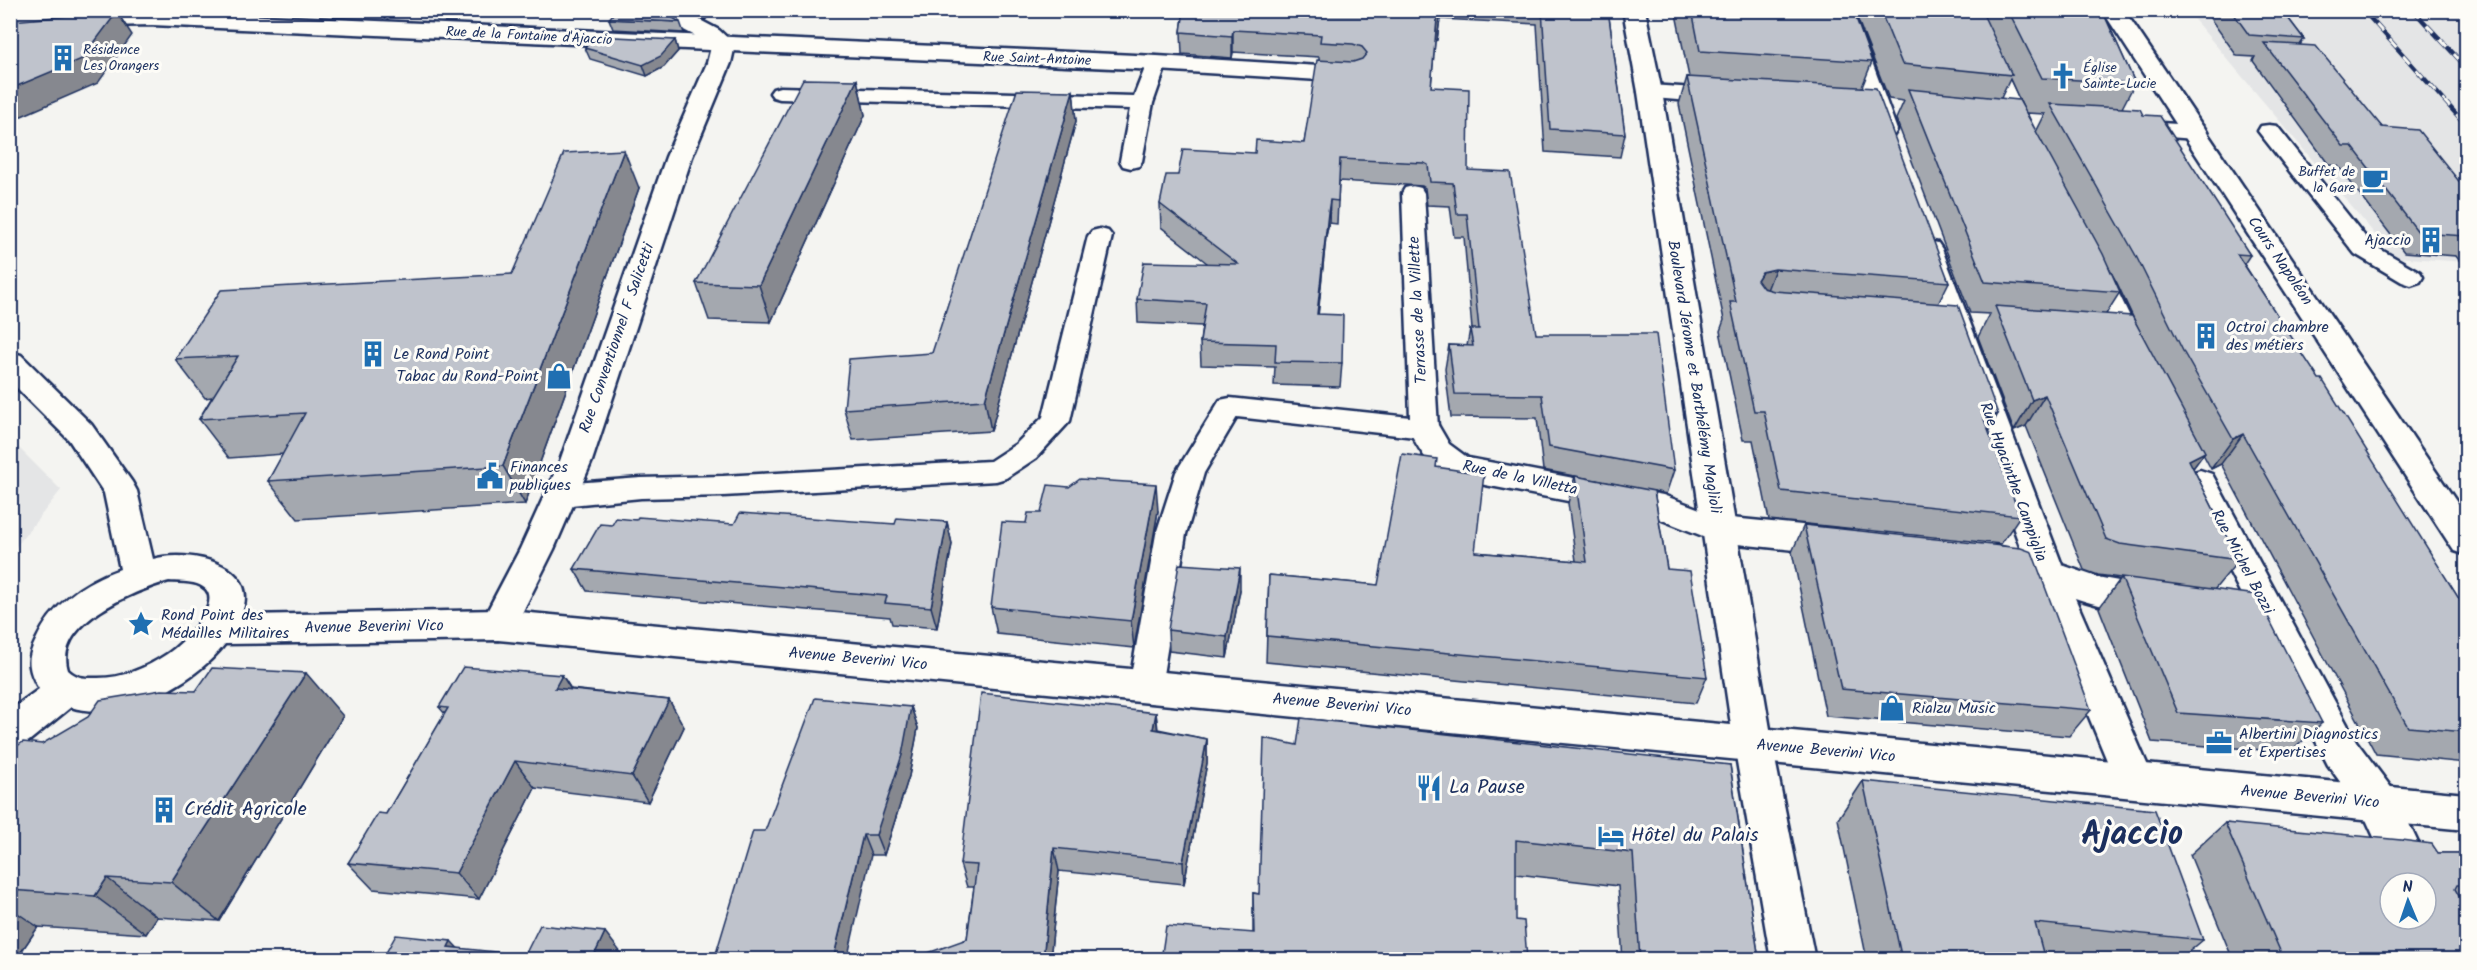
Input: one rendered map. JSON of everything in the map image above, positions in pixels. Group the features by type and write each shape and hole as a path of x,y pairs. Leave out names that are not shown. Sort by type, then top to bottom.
{"street":[{"path":"663,10 711,35 723,45"},
{"name":"Boulevard Jérome et Barthélémy Maglioli","path":"1634,10 1650,92 1753,744 1793,960"},
{"path":"1842,10 1896,161"},
{"path":"1965,10 2015,121 2037,162"},
{"name":"Cours Napoléon","path":"2113,10 2466,542"},
{"name":"Rue de la Fontaine d'Ajaccio","path":"10,21 152,18 350,19 723,45"},
{"name":"Rue Saint-Antoine","path":"723,45 1157,63 1351,75"},
{"name":"Rue Conventionnel F Salicetti","path":"498,625 537,549 576,461 679,157 719,63 723,45"},
{"path":"1650,92 1745,99"},
{"path":"2107,127 2195,132"},
{"name":"Rue Hyacinthe Campiglia","path":"1919,226 1942,322 2134,780"},
{"path":"2080,243 2147,383"},
{"path":"1942,322 1988,325"},
{"path":"2090,333 2124,336"},
{"path":"10,362 80,432 120,490 139,575"},
{"name":"Rue de la Villetta","path":"1424,428 1437,452 1459,468 1663,507 1718,529 1879,546"},
{"name":"Rue Michel Bozzi","path":"2186,456 2342,753 2379,804 2410,871"},
{"path":"1959,555 2005,560 2096,591 2189,604"},
{"path":"169,568 195,569 214,576 225,590 226,609 216,630 202,647 182,663 132,688 107,694 85,694 65,690 51,678 46,662 51,642 65,621 86,602 112,586 139,575 169,568"},
{"path":"2235,610 2269,614"},
{"name":"Avenue Beverini Vico","path":"216,630 498,625 2466,812"},
{"path":"10,732 65,690"}],"lane":[{"path":"1131,161 1142,104 1157,63"},
{"path":"780,93 1142,104"},
{"path":"2269,131 2363,249 2411,277"},
{"name":"Terrasse de la Villette","path":"1413,193 1424,428"},
{"path":"561,495 641,488 723,486 996,471 1026,451 1056,421 1100,236"},
{"path":"1145,687 1171,534 1190,472 1230,407 1424,428"}],"shaded area":[{"path":"2187,11 2466,11 2466,262 2394,257"},
{"path":"11,440 61,490 11,553"}],"building":[{"path":"616,10 659,10 680,22 609,19"},
{"path":"1184,10 1440,10 1440,18 1437,19 1431,87 1469,89 1468,170 1510,172 1536,334 1656,334 1674,470 1549,447 1542,395 1455,394 1449,345 1473,346 1470,329 1479,329 1467,214 1457,214 1453,183 1430,182 1428,165 1424,163 1340,159 1338,201 1330,200 1317,314 1343,315 1342,363 1275,362 1276,344 1200,342 1206,303 1137,299 1144,262 1238,264 1160,204 1166,175 1178,175 1183,149 1255,153 1256,140 1304,143 1317,60 1353,62 1362,59 1367,53 1362,47 1353,44 1320,42 1321,35 1233,30 1232,36 1181,32"},
{"path":"1542,10 1608,10 1625,134 1550,129"},
{"path":"1692,10 1853,10 1872,62 1700,51"},
{"path":"1880,10 1981,10 2012,75 1902,64"},
{"path":"2008,10 2102,10 2135,83 2042,78"},
{"path":"2231,10 2282,10 2304,39 2249,35"},
{"path":"117,12 82,59 10,89 10,21"},
{"path":"595,36 675,40 661,56 643,65 585,48"},
{"path":"2264,43 2316,46 2382,127 2418,130 2466,190 2466,236 2419,233 2352,146 2343,146"},
{"path":"1687,77 1876,88 1949,282 1775,269 1762,272 1757,280 1763,288 1774,291 1958,305 1998,414 1984,419 2020,516 1781,491 1764,411 1754,411 1730,302 1736,302"},
{"path":"803,79 857,80 759,285 696,283"},
{"path":"1908,89 2019,100 2103,254 2120,292 1985,282"},
{"path":"1017,90 1073,91 985,400 844,409 849,359 932,353"},
{"path":"2050,104 2140,109 2143,115 2160,116 2250,255 2237,254 2319,379 2322,379 2466,610 2466,732 2408,727 2243,434 2233,439 2184,353 2135,254"},
{"path":"624,150 503,466 268,481 305,413 199,419 238,356 175,359 221,290 512,274 564,153"},
{"path":"1995,306 2132,316 2205,452 2189,460 2239,560 2120,544 2106,539 2045,395 2032,400"},
{"path":"1402,454 1437,459 1436,467 1484,474 1475,552 1587,562 1575,476 1654,491 1667,569 1690,571 1707,677 1267,636 1269,575 1378,585"},
{"path":"1080,479 1156,484 1131,621 991,607 1002,522 1026,523 1028,513 1041,513 1048,485 1069,487"},
{"path":"740,513 895,524 897,518 947,522 931,607 885,603 887,596 574,569 600,524 612,525 616,518 636,520 638,517 734,524"},
{"path":"1804,525 2021,548 2032,552 2091,710 1841,689"},
{"path":"1179,564 1240,568 1227,637 1168,630"},
{"path":"2121,577 2257,595 2322,723 2178,713"},
{"path":"463,667 562,675 555,688 669,700 632,776 515,761 456,873 348,863 378,813 386,814 448,708 439,707"},
{"path":"212,668 306,673 171,882 107,878 95,896 10,890 10,751 23,742 42,744 88,717 100,700 161,690 196,691"},
{"path":"981,693 1156,713 1153,729 1207,739 1183,862 1054,848 1043,960 926,960 925,954 967,939 977,865 960,864"},
{"path":"815,698 911,707 902,755 876,835 863,835 833,960 714,960 753,831 765,831"},
{"path":"1301,718 1730,765 1759,960 1640,960 1633,853 1516,840 1516,920 1524,921 1527,959 1529,960 1161,960 1166,926 1254,933 1253,893 1259,894 1264,738 1297,745"},
{"path":"1863,781 2155,810 2203,940 2035,923 2045,960 1902,960"},
{"path":"2225,823 2401,840 2432,844 2438,853 2466,853 2466,885 2457,885 2455,889 2466,908 2466,960 2284,960"},
{"path":"540,925 605,932 592,960 382,960 396,935 451,941 448,947 525,955"}],"railway":[{"path":"2363,10 2466,125"},
{"path":"2413,10 2466,67"}],"place":[{"name":"Résidence Les Orangers","path":"63,58"},
{"name":"Église Sainte-Lucie","path":"2063,76"},
{"name":"Buffet de la Gare","path":"2375,180"},
{"name":"Ajaccio","path":"2431,240"},
{"name":"Octroi chambre des métiers","path":"2206,336"},
{"name":"Le Rond Point","path":"373,354"},
{"name":"Tabac du Rond-Point","path":"559,376"},
{"name":"Finances publiques","path":"490,476"},
{"name":"Rond Point des Médailles Militaires","path":"141,624"},
{"name":"Rialzu Music","path":"1892,708"},
{"name":"Albertini Diagnostics et Expertises","path":"2219,743"},
{"name":"La Pause","path":"1429,788"},
{"name":"Crédit Agricole","path":"164,810"},
{"name":"Hôtel du Palais","path":"1611,836"}],"district":[{"name":"Ajaccio","path":"2132,835"}]}
